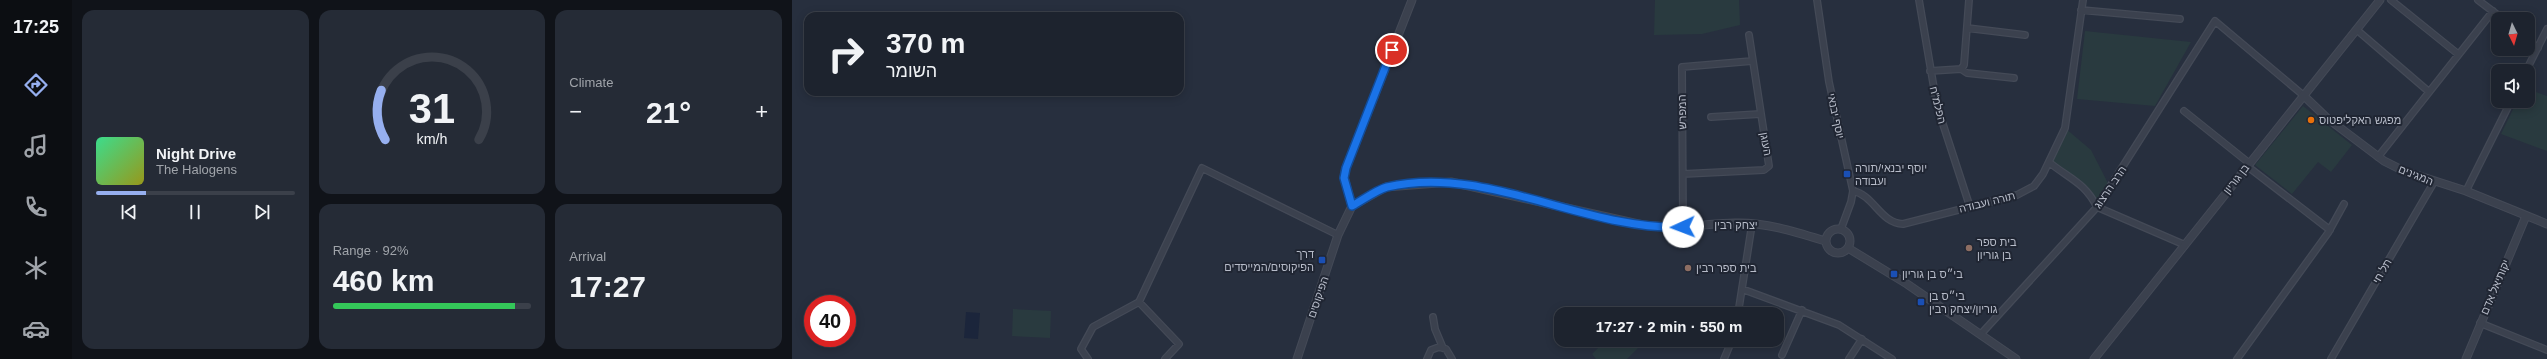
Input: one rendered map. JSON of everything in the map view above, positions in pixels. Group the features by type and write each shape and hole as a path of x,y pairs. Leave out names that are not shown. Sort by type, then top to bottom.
{"street":[{"path":"1088,359 1080,349 1093,327 1139,302 1202,168 1338,235 1352,206 1344,178 1346,168 1412,0"},
{"name":"יוסף יבנאי","path":"1817,0 1828,82 1853,191 1851,202 1840,229"},
{"name":"הפלמ\"ח","path":"1919,0 1930,71 1949,147 1970,207"},
{"path":"1961,69 1964,65 1969,0"},
{"name":"תורה ועבודה","path":"1853,191 1864,195 1890,221 1897,224 2026,192 2034,186 2050,163 2065,128 2083,0"},
{"name":"בן גוריון","path":"2094,359 2380,0"},
{"path":"2391,0 2458,54"},
{"path":"2378,157 2428,91 2493,11 2478,0"},
{"path":"2081,10 2180,19"},
{"name":"הרב הרצוג","path":"1981,334 2097,207 2214,21 2303,95"},
{"path":"1967,28 2025,35"},
{"path":"2530,64 2547,29"},
{"path":"2357,30 2428,91"},
{"name":"העוגן","path":"1683,174 1764,170 1769,166 1749,35"},
{"name":"המפרש","path":"1683,227 1682,67 1752,61"},
{"path":"1930,71 1961,69 1967,73 2014,78"},
{"name":"המגינים","path":"2303,95 2327,118 2378,157 2434,182 2466,191 2547,224"},
{"path":"2466,191 2508,108"},
{"path":"2184,111 2248,165 2330,230"},
{"path":"1711,117 1760,114"},
{"path":"2050,163 2082,184 2090,193 2097,207 2185,245"},
{"name":"יצחק רבין","path":"1352,206 1386,187 1451,182 1643,225 1683,227 1752,224 1793,231 1825,241"},
{"name":"תל חי","path":"2331,359 2434,182"},
{"path":"2237,359 2330,230 2344,204"},
{"name":"יקותיאל אדם","path":"2466,359 2480,322 2526,216"},
{"path":"1739,307 1752,224"},
{"path":"1840,229 1849,237 1848,248 1836,254 1828,249 1825,241 1830,231 1840,229"},
{"name":"הפיקוסים","path":"1297,359 1338,235"},
{"path":"1848,248 1981,334 2016,359"},
{"path":"1742,289 1839,325 1892,359"},
{"path":"1139,302 1179,344 1165,359"},
{"path":"1782,355 1802,310"},
{"path":"1433,316 1443,348 1449,352 1452,359"},
{"path":"2480,322 2547,350"},
{"path":"1849,359 1862,339"},
{"path":"1724,359 1729,347"},
{"path":"1427,359 1431,350 1443,348"}],"shaded area":[{"path":"1655,0 1739,0 1740,25 1702,34 1654,35"},
{"path":"2085,31 2191,42 2155,106 2077,99"},
{"path":"2535,92 2547,96 2547,151 2501,134 2514,108 2535,108"},
{"path":"2303,106 2352,145 2331,172 2318,162 2292,194 2255,165"},
{"path":"2065,128 2091,150 2110,187 2097,207 2090,193 2050,163"},
{"path":"1013,309 1051,311 1050,338 1012,336"},
{"path":"1599,347 1638,348 1627,359 1596,359 1592,354"}],"water":[{"path":"966,312 980,313 978,339 964,338"}],"place":[{"name":"מפגש האקליפטוס","path":"2311,120"},
{"name":"יוסף יבנאי/תורה ועבודה","path":"1847,174"},
{"name":"בית ספר בן גוריון","path":"1969,248"},
{"name":"דרך הפיקוסים/המייסדים","path":"1322,260"},
{"name":"בית ספר רבין","path":"1688,268"},
{"name":"בי״ס בן גוריון","path":"1894,274"},
{"name":"בי״ס בן גוריון/יצחק רבין","path":"1921,302"}],"route":[{"path":"1392,50 1346,168 1344,178 1352,206 1386,187 1418,183 1451,182 1643,225 1662,228 1683,227"}]}
